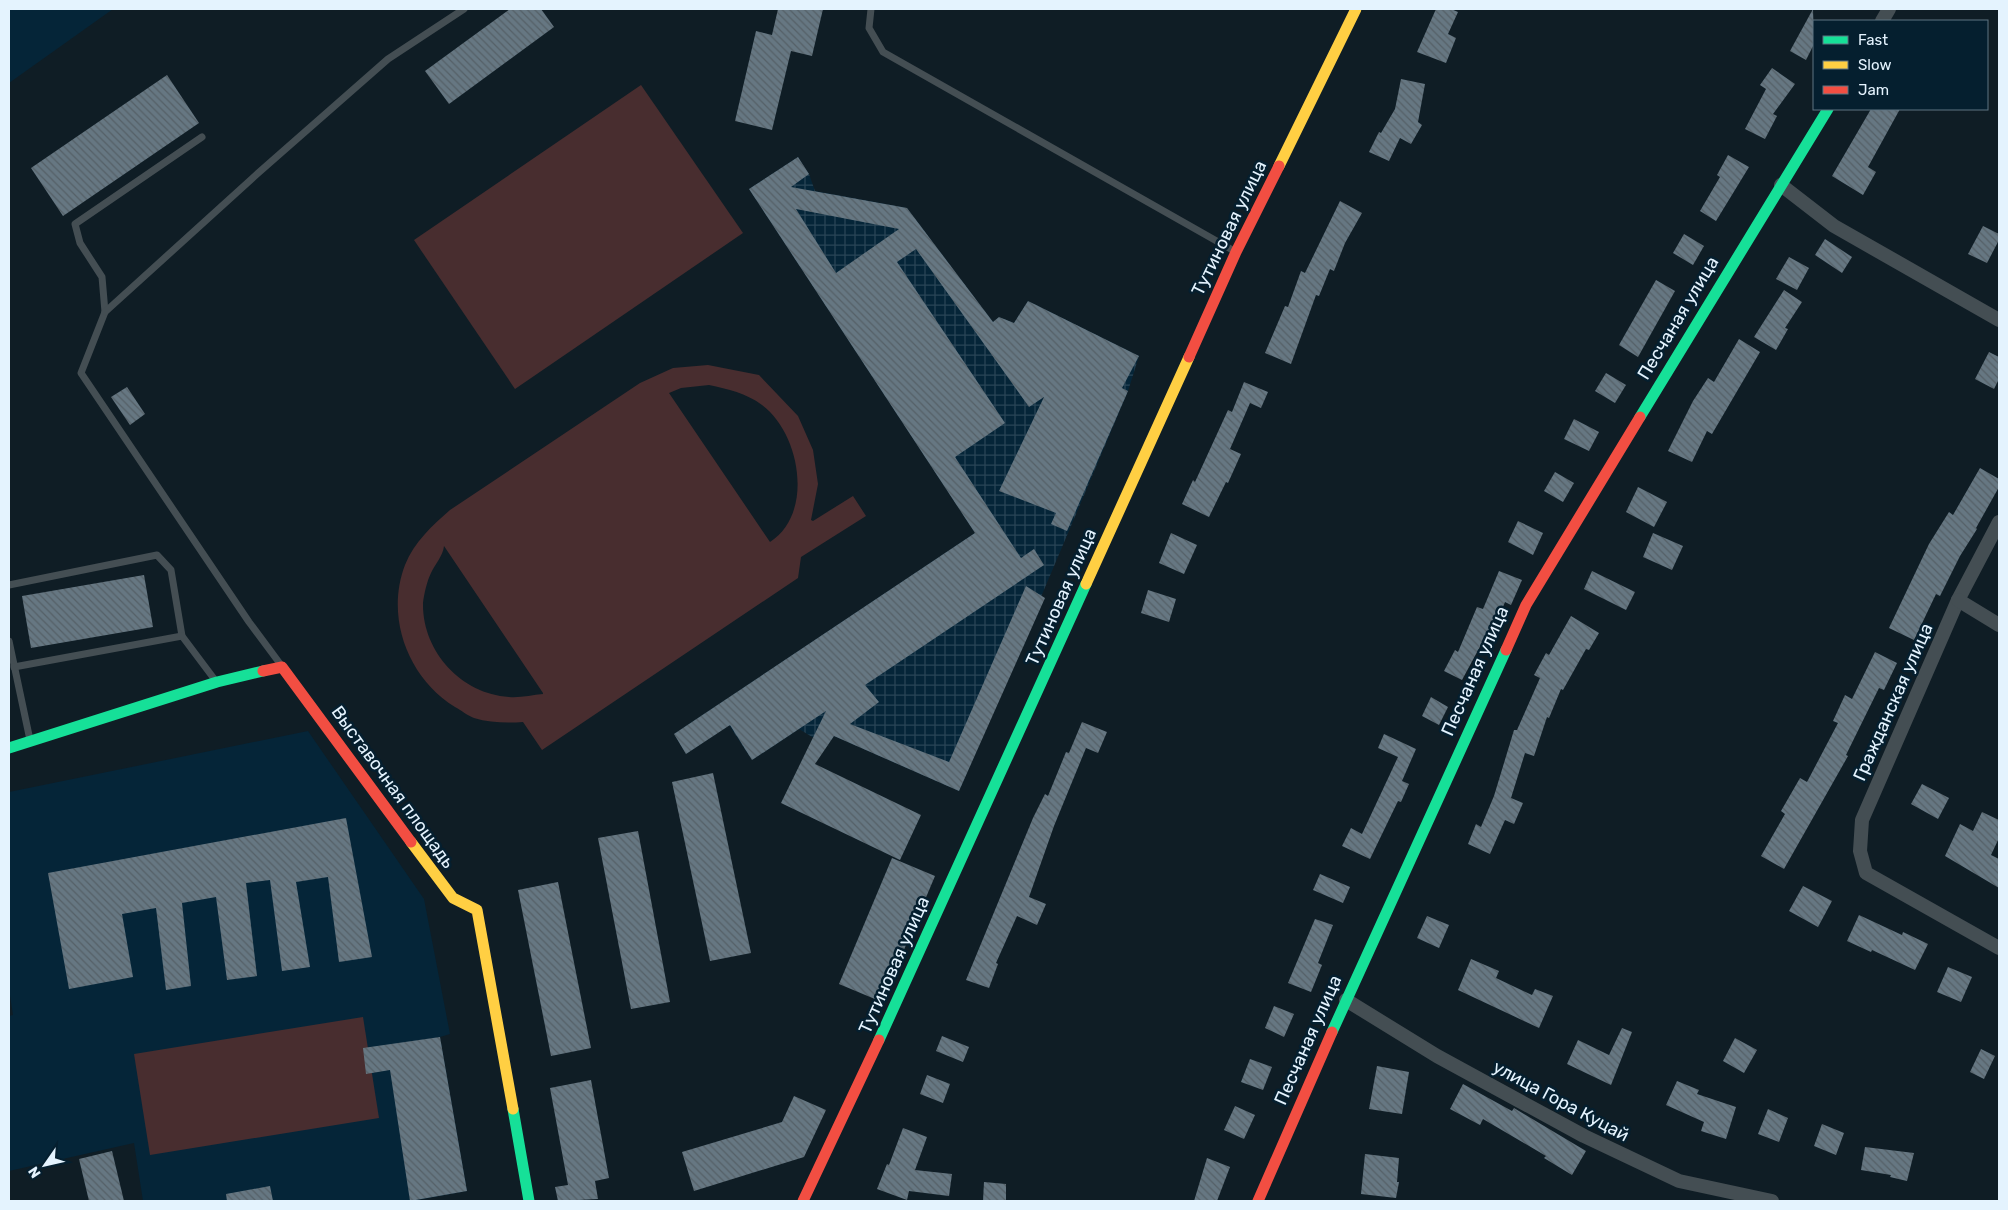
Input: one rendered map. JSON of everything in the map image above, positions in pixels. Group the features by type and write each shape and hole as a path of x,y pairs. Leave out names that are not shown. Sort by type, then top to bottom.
{"street":[{"name":"Тутиновая улица","path":"802,1201 882,1034 1236,252 1356,9"},
{"path":"1883,20 1890,9"},
{"name":"Песчаная улица","path":"1258,1201 1346,1000 1526,604 1827,110"},
{"path":"1781,185 1834,226 1999,320"},
{"name":"Гражданская улица","path":"1999,522 1958,600 1862,820 1860,851 1866,873 1999,948"},
{"path":"1958,600 1999,625"},
{"path":"9,748 217,682 282,667"},
{"name":"Выставочная площадь","path":"282,667 453,898 477,910 529,1201"},
{"name":"улица Гора Куцай","path":"1346,1000 1445,1060 1584,1136 1662,1173 1679,1181 1772,1201"}],"lane":[{"path":"282,667 81,373 105,312 388,59 464,9"},
{"path":"870,9 869,28 883,52 1236,252"},
{"path":"105,312 102,277 80,243 75,224 202,136"},
{"path":"9,585 158,555 171,570 182,636 217,682"},
{"path":"14,667 182,636"},
{"path":"9,641 30,740"}],"shaded area":[{"path":"9,9 113,9 9,83"},
{"path":"641,85 743,233 515,389 414,240"},
{"path":"798,157 809,174 815,191 907,208 993,322 999,317 1014,323 1028,301 1139,356 1128,391 959,791 834,736 827,746 799,729 752,760 729,725 686,754 674,734 975,533 749,189"},
{"path":"708,365 759,375 798,416 813,450 818,484 811,520 813,521 853,496 866,516 801,557 798,578 542,750 523,722 493,722 472,717 439,695 425,680 413,663 405,645 400,625 399,585 405,565 418,542 450,510 640,383 673,368","holes":["709,385 750,397 762,405 775,418 786,435 793,454 797,474 797,494 793,513 784,529 770,542 669,393 681,388","444,546 543,693 543,694 509,697 491,694 475,688 460,679 437,653 429,638 424,621 423,603 428,580"]},
{"path":"308,731 424,899 450,1034 440,1037 467,1191 412,1201 143,1201 134,1143 9,1171 9,1016 13,1015 9,989 9,792"},
{"path":"363,1017 379,1118 150,1155 134,1054"}],"building":[{"path":"510,9 541,9 554,27 449,104 425,71"},
{"path":"778,9 823,9 812,56 791,51 772,130 735,121 756,31 772,35"},
{"path":"1436,9 1451,9 1458,12 1448,34 1456,38 1446,63 1417,52"},
{"path":"1813,9 1813,46 1806,60 1790,51"},
{"path":"1772,68 1795,84 1773,114 1777,116 1765,139 1745,129 1766,89 1760,85"},
{"path":"167,75 199,123 63,216 31,168"},
{"path":"1401,79 1425,84 1418,122 1422,125 1411,144 1400,138 1389,161 1369,152 1379,132 1381,133 1395,109"},
{"path":"1870,110 1899,110 1868,167 1876,172 1863,195 1832,176"},
{"path":"1728,155 1749,167 1716,221 1700,211 1720,177 1717,175"},
{"path":"798,157 809,174 791,187 907,208 993,322 999,317 1014,323 1028,301 1139,356 1122,388 1128,391 1067,531 1051,524 1056,513 999,491 1044,397 1029,407 916,249 897,262 1005,423 955,457 1021,558 1034,549 1044,565 865,685 879,702 850,724 949,762 1026,586 1045,598 959,791 834,736 815,764 921,815 900,860 781,803 826,711 752,760 730,725 686,754 674,734 975,533 749,189","holes":["796,209 899,229 836,273"]},
{"path":"1340,201 1362,213 1345,243 1334,271 1330,269 1319,296 1316,295 1291,364 1265,353 1285,306 1288,307 1301,271 1305,273"},
{"path":"1983,226 1999,234 1999,240 1987,263 1968,254"},
{"path":"1684,234 1704,246 1693,265 1673,253"},
{"path":"1825,239 1852,257 1842,273 1815,255"},
{"path":"1789,257 1809,268 1797,290 1776,279"},
{"path":"1656,280 1675,291 1638,357 1619,345"},
{"path":"1784,290 1802,302 1785,328 1788,329 1776,350 1754,337"},
{"path":"1739,339 1760,352 1712,434 1707,431 1692,462 1668,451 1693,401 1708,378 1714,382"},
{"path":"1989,352 1999,357 1999,379 1994,389 1975,379"},
{"path":"1606,373 1626,385 1615,403 1595,391"},
{"path":"1244,382 1268,392 1261,408 1250,403 1230,449 1241,454 1228,483 1226,482 1209,517 1182,504 1193,480 1195,482 1228,410 1232,412"},
{"path":"127,387 145,414 130,425 111,397"},
{"path":"1574,419 1599,432 1589,451 1564,439"},
{"path":"1980,468 1999,479 1999,487 1940,596 1936,594 1914,640 1889,628 1929,544 1949,512 1953,515"},
{"path":"1555,472 1574,483 1563,502 1544,491"},
{"path":"1638,487 1667,502 1654,527 1626,512"},
{"path":"1518,521 1543,533 1533,555 1508,542"},
{"path":"1171,533 1197,545 1184,574 1159,563"},
{"path":"1653,533 1683,546 1672,570 1643,557"},
{"path":"1499,571 1522,580 1511,605 1505,602 1488,643 1483,641 1462,680 1444,671 1455,650 1458,652 1477,607 1483,609"},
{"path":"1592,571 1635,592 1626,610 1584,589"},
{"path":"144,575 153,627 31,648 22,596"},
{"path":"1148,590 1176,599 1169,622 1141,613"},
{"path":"1571,616 1599,633 1589,650 1586,649 1563,690 1561,689 1549,718 1547,717 1534,756 1525,753 1511,798 1523,803 1514,824 1505,820 1490,854 1468,844 1476,824 1481,827 1494,796 1514,730 1517,730 1540,678 1534,675 1546,653 1549,655"},
{"path":"1875,652 1897,663 1884,690 1879,688 1846,755 1848,756 1784,869 1761,856 1785,814 1781,811 1800,778 1807,782 1838,723 1833,721 1845,695 1852,699"},
{"path":"1431,697 1448,707 1439,725 1422,716"},
{"path":"1082,722 1107,732 1098,753 1086,748 1054,826 1029,897 1046,904 1037,925 1017,916 996,963 998,964 989,988 966,980 1033,818 1045,794 1048,796 1066,752 1069,753"},
{"path":"1384,734 1416,749 1402,781 1409,784 1401,802 1398,801 1370,859 1342,846 1351,828 1362,834 1398,757 1378,748"},
{"path":"713,773 751,953 710,961 672,782"},
{"path":"1922,784 1949,798 1938,819 1911,804"},
{"path":"1982,812 1999,820 1999,838 1991,855 1999,859 1999,888 1945,856 1960,824 1973,831"},
{"path":"346,818 372,957 339,962 328,877 296,882 310,967 282,971 270,880 246,883 257,976 227,980 216,897 182,903 191,986 166,990 156,908 122,914 133,977 69,989 48,873"},
{"path":"638,831 670,1002 631,1009 598,838"},
{"path":"892,858 935,876 882,1002 839,984"},
{"path":"1320,874 1350,887 1343,903 1313,890"},
{"path":"558,882 591,1048 551,1056 518,890"},
{"path":"1803,886 1832,901 1818,927 1789,911"},
{"path":"1859,915 1902,935 1903,932 1928,944 1915,970 1872,950 1871,952 1847,941"},
{"path":"1427,916 1449,925 1439,948 1417,938"},
{"path":"1315,919 1333,925 1318,963 1322,965 1311,992 1288,983"},
{"path":"1471,959 1499,971 1496,978 1532,995 1535,989 1553,996 1539,1028 1458,990"},
{"path":"1948,967 1972,977 1961,1002 1937,992"},
{"path":"1274,1006 1294,1014 1284,1037 1265,1028"},
{"path":"1622,1028 1632,1032 1611,1085 1567,1064 1578,1040 1609,1055"},
{"path":"942,1036 969,1047 963,1062 936,1051"},
{"path":"440,1037 467,1191 410,1201 390,1070 366,1074 363,1048"},
{"path":"1735,1038 1757,1050 1744,1073 1723,1061"},
{"path":"1981,1049 1995,1056 1984,1079 1970,1072"},
{"path":"1250,1059 1272,1067 1263,1090 1241,1082"},
{"path":"1377,1066 1409,1072 1402,1114 1369,1109"},
{"path":"927,1075 950,1084 943,1103 920,1094"},
{"path":"591,1080 609,1178 595,1181 598,1199 558,1201 555,1187 568,1185 550,1088"},
{"path":"1677,1081 1699,1090 1697,1094 1736,1107 1726,1139 1701,1131 1704,1122 1666,1105"},
{"path":"1463,1084 1512,1111 1514,1108 1586,1151 1572,1175 1544,1158 1546,1156 1483,1119 1480,1125 1450,1109"},
{"path":"794,1096 826,1110 804,1157 694,1191 682,1152 782,1122"},
{"path":"1235,1106 1255,1115 1244,1139 1224,1130"},
{"path":"1768,1109 1788,1118 1779,1142 1758,1134"},
{"path":"1822,1124 1844,1133 1836,1155 1814,1146"},
{"path":"903,1128 927,1137 915,1170 952,1174 949,1196 909,1191 907,1200 877,1189 887,1164 889,1165"},
{"path":"1865,1147 1914,1153 1907,1181 1890,1177 1891,1175 1861,1170"},
{"path":"112,1151 124,1201 89,1201 79,1159"},
{"path":"1365,1154 1399,1158 1397,1182 1399,1182 1396,1198 1361,1194"},
{"path":"1207,1158 1230,1167 1217,1201 1194,1201"},
{"path":"984,1182 1006,1184 1006,1201 983,1201"},
{"path":"270,1186 273,1201 227,1201 226,1194"}],"traffic: fast":[{"path":"1640,417 1827,110"},
{"path":"879,1040 1086,584"},
{"path":"1332,1032 1506,650"},
{"path":"9,748 217,682 263,671"},
{"path":"513,1109 529,1201"}],"traffic: slow":[{"path":"1279,166 1356,9"},
{"path":"1086,584 1189,357"},
{"path":"411,842 453,898 477,910 513,1109"}],"traffic: jam":[{"path":"1189,357 1236,252 1279,166"},
{"path":"1506,650 1526,605 1640,417"},
{"path":"263,671 282,667 411,842"},
{"path":"1258,1201 1332,1032"},
{"path":"803,1201 879,1040"}]}
